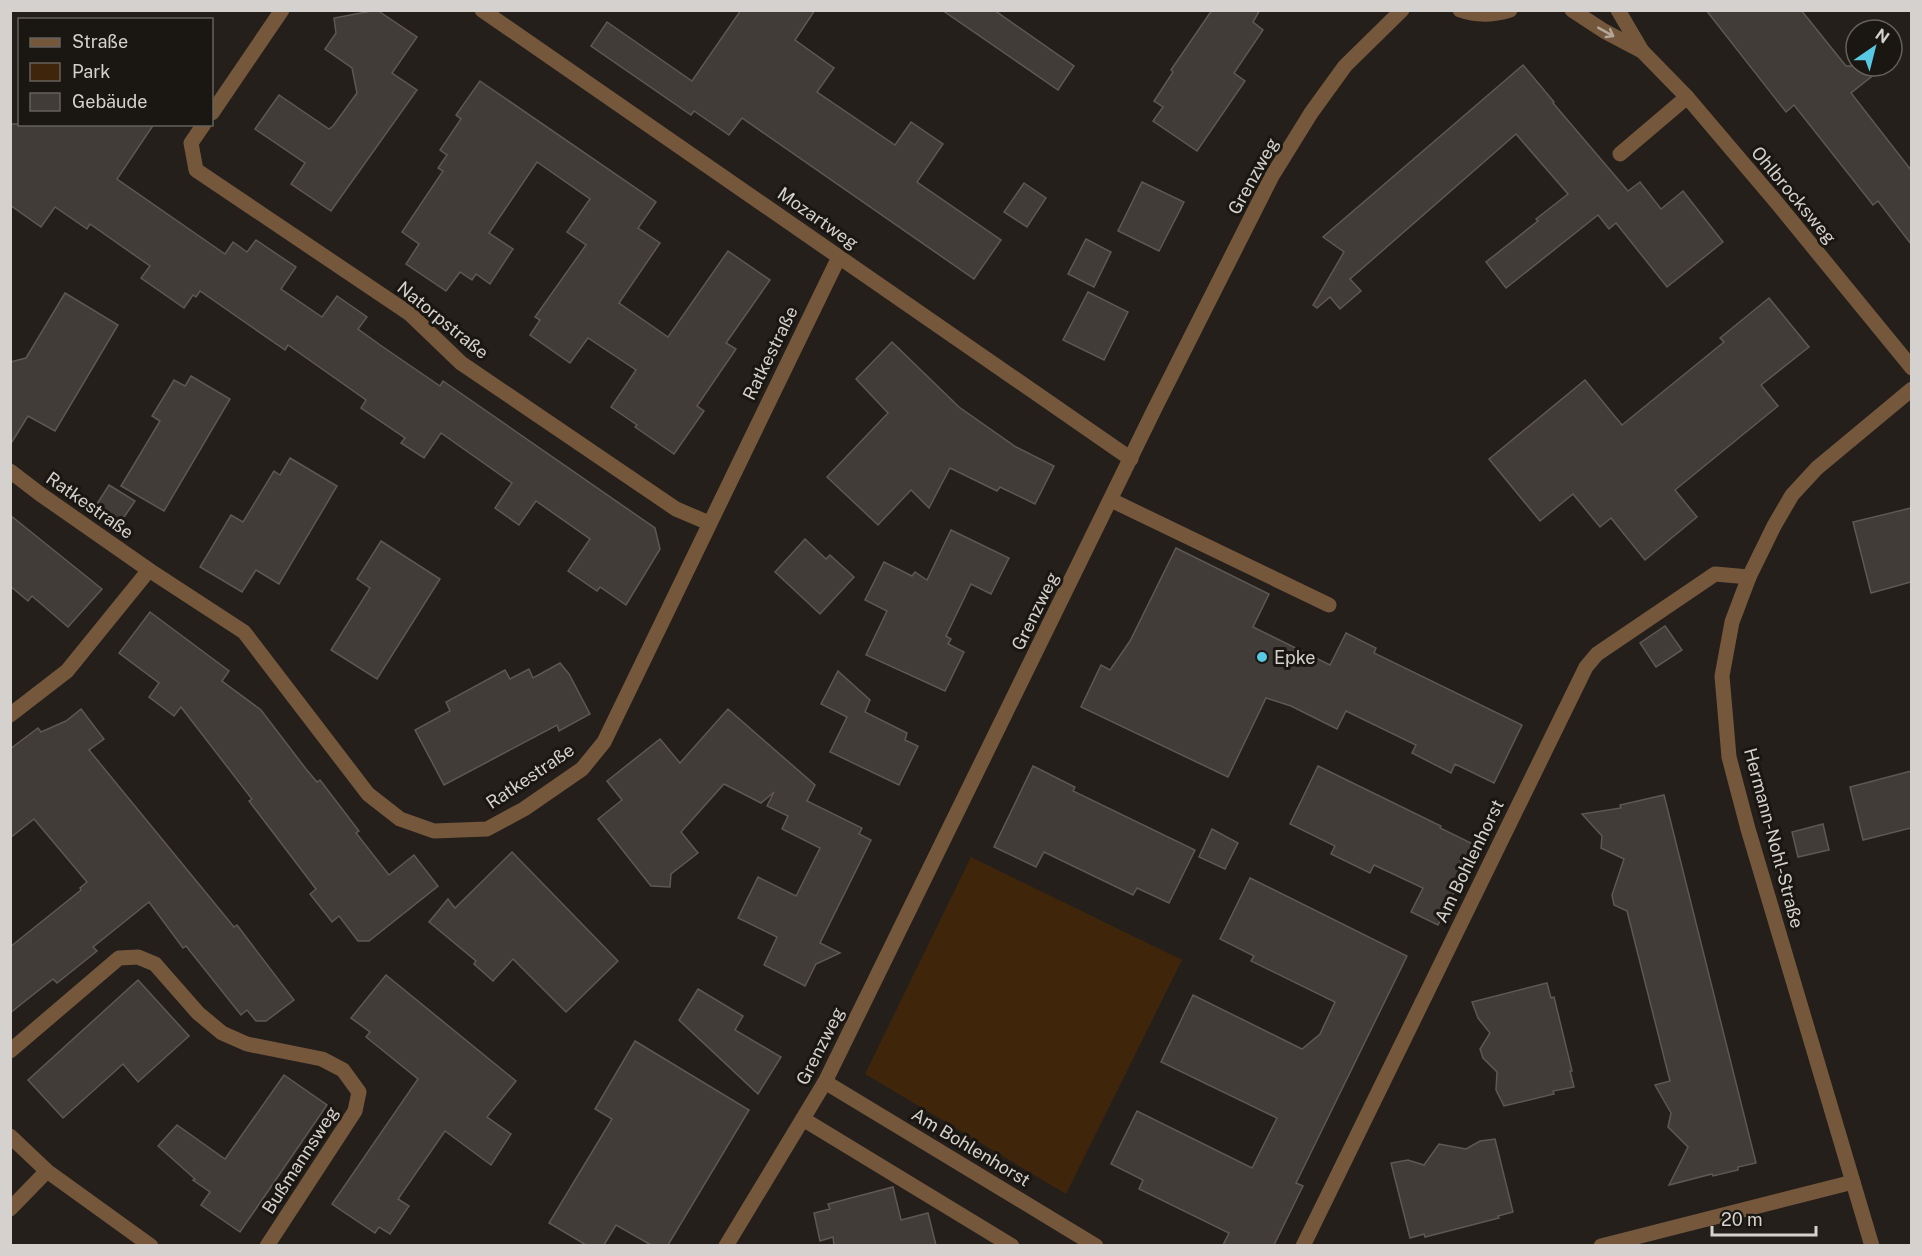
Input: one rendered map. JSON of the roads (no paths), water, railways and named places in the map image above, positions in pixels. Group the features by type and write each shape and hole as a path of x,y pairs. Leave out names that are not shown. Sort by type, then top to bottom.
{"street":[{"path":"213,112 282,10"},
{"name":"Mozartweg","path":"482,10 1131,459"},
{"name":"Grenzweg","path":"726,1245 825,1082 1110,500 1272,176 1311,113 1345,66 1402,10"},
{"path":"1460,10 1470,14 1497,14 1510,10"},
{"name":"Ohlbrocksweg","path":"1572,10 1604,31 1642,51"},
{"name":"Ohlbrocksweg","path":"1618,10 1642,51 1687,98 1777,203 1911,368"},
{"path":"1620,154 1687,98"},
{"name":"Natorpstraße","path":"203,126 191,143 196,170 410,314 460,363 676,509 709,523"},
{"name":"Ratkestraße","path":"10,471 148,570 244,633 368,794 400,819 434,831 487,829 524,809 582,769 604,742 839,256"},
{"name":"Hermann-Nohl-Straße","path":"1872,1245 1748,829 1729,757 1722,676 1732,622 1749,577 1792,495 1817,468 1911,389"},
{"path":"1110,500 1329,605"},
{"path":"10,714 67,671 148,570"},
{"name":"Am Bohlenhorst","path":"1303,1245 1586,667 1597,654 1715,574 1749,577"},
{"name":"Bußmannsweg","path":"10,1051 119,958 138,957 155,964 198,1013 222,1033 247,1044 322,1059 343,1070 359,1092 355,1112 267,1245"},
{"name":"Am Bohlenhorst","path":"825,1082 1096,1245"},
{"path":"803,1119 1012,1245"},
{"path":"10,1136 47,1171 151,1245"},
{"path":"10,1209 47,1171"},
{"path":"1600,1245 1853,1182"}],"place":[{"name":"Epke","path":"1262,657"}]}
